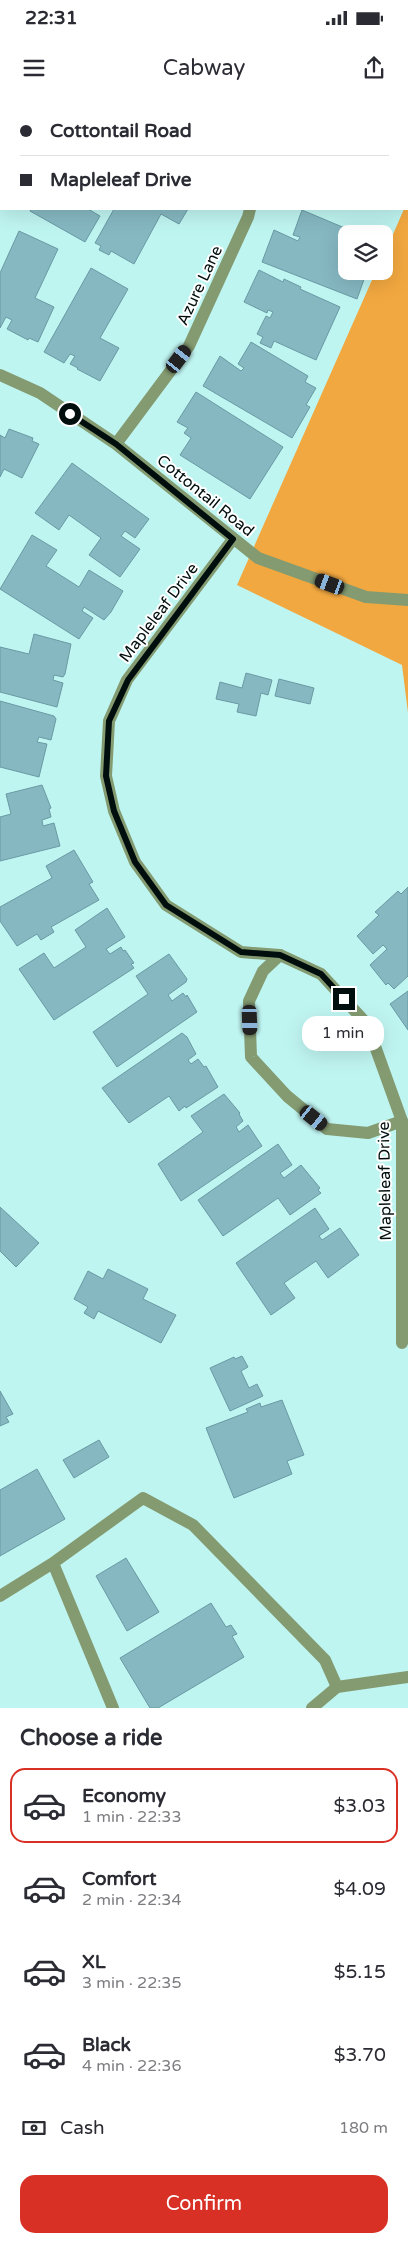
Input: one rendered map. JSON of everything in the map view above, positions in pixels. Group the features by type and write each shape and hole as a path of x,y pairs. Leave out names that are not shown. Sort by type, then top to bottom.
{"street":[{"name":"Azure Lane","path":"116,444 189,346 250,210"},
{"name":"Cottontail Road","path":"0,375 40,393 116,444 258,558 366,597 408,600"},
{"name":"Mapleleaf Drive","path":"233,539 128,680 109,721 106,776 114,811 135,862 166,905 241,952 280,955 321,974 367,1024 402,1120 402,1343"},
{"path":"280,955 262,971 249,1001 251,1058 287,1096 327,1129 368,1133 402,1120"},
{"path":"0,1596 53,1563 143,1498 193,1525 325,1660 337,1687"},
{"path":"53,1563 113,1708"},
{"path":"312,1708 337,1687 408,1677"}],"shaded area":[{"path":"404,210 408,210 408,713 402,665 237,585 372,280 393,280 393,234"}],"building":[{"path":"90,210 100,216 85,242 30,211"},
{"path":"113,210 187,210 179,224 161,214 134,264 111,251 109,255 99,250 101,246 95,243"},
{"path":"302,210 338,225 338,280 364,280 357,299 262,262 274,230 298,241 300,237 293,235"},
{"path":"19,231 58,249 35,298 54,307 38,342 29,338 28,340 7,329 12,320 6,317 0,328 0,273"},
{"path":"91,268 128,289 100,338 119,348 100,381 70,364 75,356 70,354 64,363 44,352"},
{"path":"259,270 283,282 284,279 301,287 300,289 340,307 316,360 274,341 271,348 260,343 263,337 257,334 266,316 270,318 273,312 268,310 267,313 244,302"},
{"path":"251,342 308,376 305,382 316,388 306,405 310,407 292,438 203,386 220,356 241,371 244,368 238,364"},
{"path":"196,392 283,447 250,499 180,455 191,438 184,433 188,428 177,422"},
{"path":"9,429 33,438 32,441 39,444 22,478 4,469 0,477 0,435 5,438"},
{"path":"72,463 149,519 135,538 125,531 121,536 140,549 120,577 89,555 101,538 69,515 59,530 35,513"},
{"path":"32,535 57,550 46,566 79,587 89,570 123,591 104,620 84,607 82,611 93,618 79,639 0,589"},
{"path":"34,634 71,644 65,674 63,677 54,675 53,680 63,683 57,707 0,692 0,647 29,654"},
{"path":"246,673 272,680 268,695 261,693 256,716 237,712 239,704 216,699 220,682 242,688"},
{"path":"279,679 314,688 310,704 275,696"},
{"path":"0,701 54,716 56,719 51,740 39,737 37,742 47,744 39,777 0,767"},
{"path":"42,785 51,808 49,809 51,817 42,820 43,826 54,823 60,846 0,861 0,817 11,814 6,794"},
{"path":"74,850 93,882 89,884 99,900 51,927 54,932 41,940 37,934 17,946 0,921 0,907 52,878 46,866"},
{"path":"408,887 408,976 394,989 388,983 386,985 370,965 387,949 383,945 373,954 357,936 379,915 375,912 398,891 401,894"},
{"path":"107,908 125,937 106,949 110,954 121,947 134,963 131,964 134,968 54,1020 19,969 44,953 54,968 86,947 75,930"},
{"path":"169,954 187,979 186,982 168,995 172,1001 183,993 186,997 187,995 197,1012 117,1067 93,1032 148,994 136,976"},
{"path":"408,991 408,1030 390,1004"},
{"path":"182,1033 187,1037 196,1054 188,1060 191,1064 198,1059 204,1067 206,1066 218,1087 179,1111 169,1096 129,1123 102,1088"},
{"path":"224,1094 240,1113 243,1121 236,1127 239,1132 248,1125 262,1146 181,1201 158,1164 203,1132 191,1116"},
{"path":"278,1144 292,1165 280,1173 284,1178 301,1165 320,1188 318,1190 321,1193 290,1215 278,1198 223,1236 198,1200"},
{"path":"0,1207 39,1243 16,1267 0,1251"},
{"path":"315,1208 329,1229 319,1236 322,1240 340,1228 359,1255 328,1278 316,1261 284,1283 295,1298 271,1315 236,1263"},
{"path":"108,1269 148,1289 143,1299 176,1315 161,1343 98,1311 94,1319 84,1313 88,1307 74,1299 88,1271 103,1279"},
{"path":"242,1356 248,1367 241,1371 249,1388 257,1384 263,1396 230,1411 210,1368 234,1357 235,1359"},
{"path":"0,1391 13,1414 6,1417 9,1422 0,1426"},
{"path":"282,1400 304,1455 287,1461 292,1474 234,1498 206,1428 248,1412 246,1409 260,1403 261,1407"},
{"path":"99,1440 109,1457 74,1478 63,1460"},
{"path":"37,1469 65,1519 0,1556 0,1490"},
{"path":"126,1558 159,1612 127,1631 96,1576"},
{"path":"211,1603 226,1627 231,1625 237,1634 232,1636 244,1657 158,1708 150,1708 120,1658"}],"route":[{"path":"70,414 116,444 233,539 128,680 109,721 106,776 114,811 135,862 166,905 241,952 280,955 321,974 344,999"}]}
